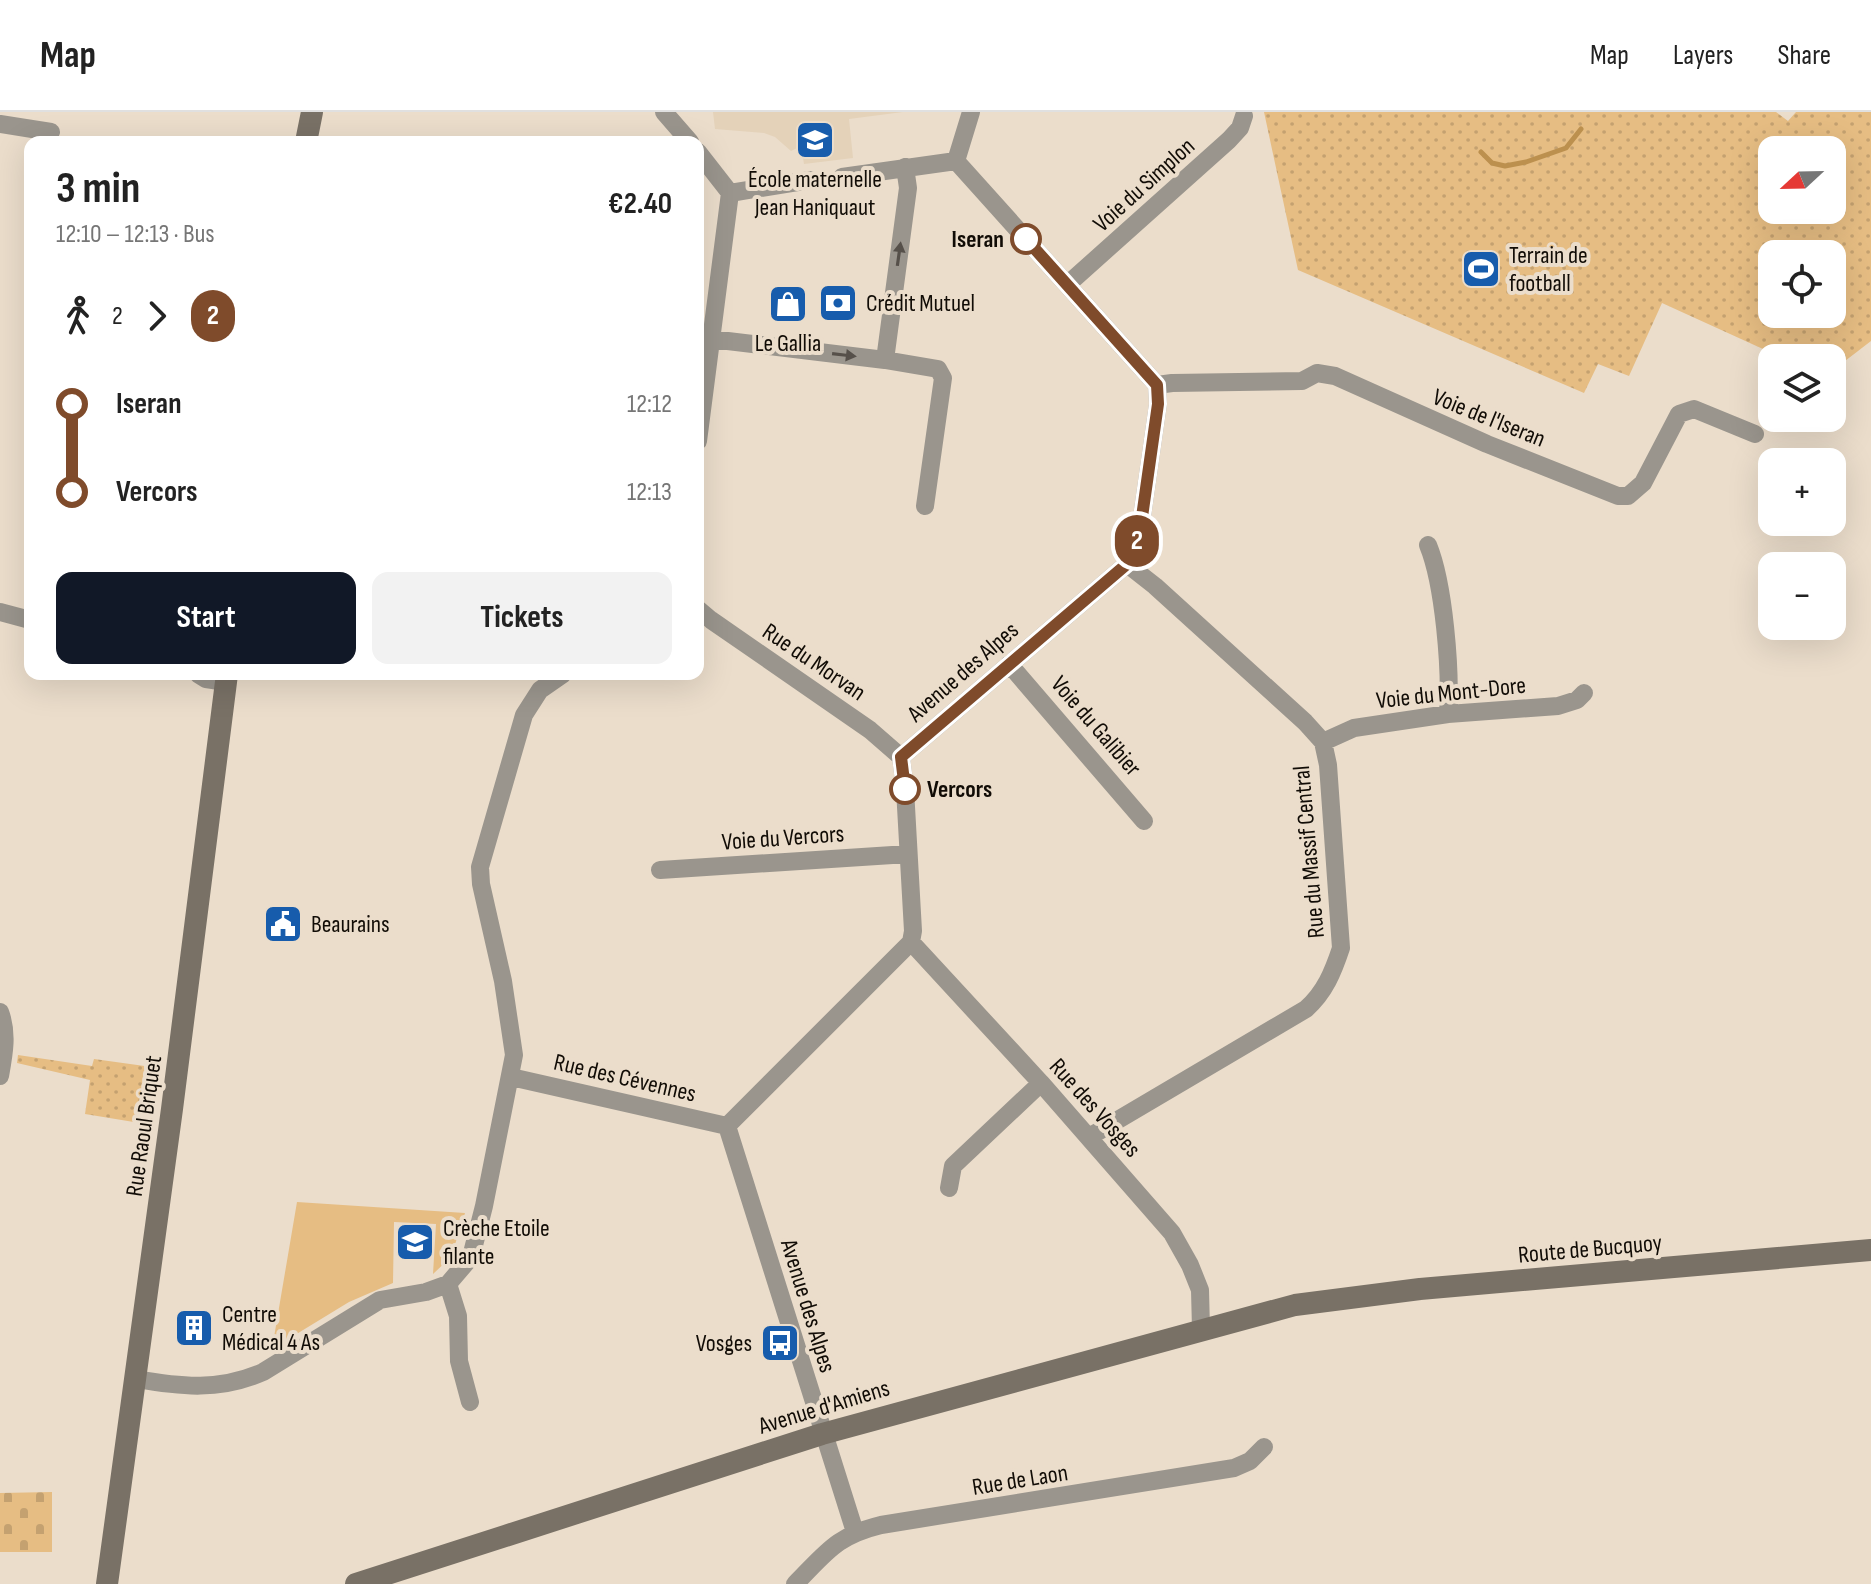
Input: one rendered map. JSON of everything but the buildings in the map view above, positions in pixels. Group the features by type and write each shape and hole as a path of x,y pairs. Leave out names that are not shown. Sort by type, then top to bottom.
{"main road":[{"path":"307,136 312,112"},
{"name":"Rue Raoul Briquet","path":"107,1584 227,680"},
{"name":"Route de Bucquoy","path":"1313,1302 1420,1289 1871,1250"},
{"name":"Avenue d'Amiens","path":"356,1584 822,1434 1201,1329 1313,1302"}],"street":[{"path":"664,112 685,136"},
{"path":"956,161 971,112"},
{"name":"Voie du Simplon","path":"1068,284 1229,140 1240,128 1244,116"},
{"path":"0,124 51,132"},
{"path":"704,160 730,193 704,394"},
{"path":"842,177 956,161"},
{"path":"956,161 1157,385"},
{"path":"885,360 908,188 905,167"},
{"path":"730,193 810,180"},
{"path":"711,339 938,369 943,378 925,506"},
{"name":"Voie de l'Iseran","path":"1157,385 1302,381 1317,373 1335,376 1487,444 1618,496 1628,496 1643,483 1679,414 1694,409 1755,434"},
{"name":"Avenue des Alpes","path":"911,942 913,931 901,757 1127,564 1139,538 1158,404 1157,385"},
{"path":"1428,545 1436,564 1450,684 1448,714"},
{"name":"Rue du Massif Central","path":"1089,1137 1306,1009 1319,997 1341,948 1328,765 1323,742 1294,712 1127,564"},
{"path":"0,612 24,618"},
{"name":"Rue du Morvan","path":"704,613 870,730 901,757"},
{"name":"Voie du Galibier","path":"1009,664 1144,821"},
{"path":"136,1379 210,1387 244,1380 263,1372 380,1300 426,1292 448,1284 471,1257 514,1055 512,1029 480,867 524,715 540,690 554,680"},
{"name":"Voie du Mont-Dore","path":"1323,742 1354,728 1448,714 1558,706 1577,700 1584,693"},
{"name":"Voie du Vercors","path":"660,870 908,854"},
{"path":"727,1126 911,942"},
{"name":"Rue des Vosges","path":"911,942 1041,1083 1172,1233 1200,1290 1201,1329"},
{"path":"0,1012 5,1030 0,1076"},
{"name":"Rue des Cévennes","path":"511,1077 727,1126"},
{"path":"949,1188 953,1166 1041,1083"},
{"name":"Avenue des Alpes","path":"727,1126 855,1532"},
{"path":"448,1284 458,1316 459,1361 470,1402"},
{"name":"Rue de Laon","path":"795,1584 836,1543 855,1532 881,1525 1234,1468 1250,1461 1264,1447"}],"shaded area":[{"name":"École maternelle Jean Haniquaut","path":"713,112 903,112 849,119 853,158 804,164 801,146 791,151 775,137 764,133 715,129"}],"green space":[{"path":"1264,112 1776,112 1788,121 1796,112 1871,112 1871,341 1846,360 1846,344 1758,344 1758,347 1662,303 1629,376 1598,364 1584,393 1298,270"},
{"path":"18,1055 92,1066 94,1059 159,1068 152,1125 85,1114 90,1080 17,1063"},
{"path":"297,1202 465,1213 451,1257 433,1274 436,1224 394,1222 393,1283 349,1302 272,1349"},
{"path":"52,1492 52,1552 0,1552 0,1493"}],"waterway":[{"path":"1481,152 1492,163 1505,166 1526,162 1566,148 1581,129"}],"bus line":[{"name":"2","path":"905,789 901,757 1127,564 1139,538 1158,404 1157,385 1026,239"}],"place":[{"name":"École maternelle Jean Haniquaut","path":"815,140"},
{"name":"Iseran","path":"1026,239"},
{"name":"Terrain de football","path":"1481,269"},
{"name":"Crédit Mutuel","path":"838,303"},
{"name":"Le Gallia","path":"788,304"},
{"name":"Vercors","path":"905,789"},
{"name":"Beaurains","path":"283,924"},
{"name":"Crèche Etoile filante","path":"415,1242"},
{"name":"Centre Médical 4 As","path":"194,1328"},
{"name":"Vosges","path":"780,1343"}]}
